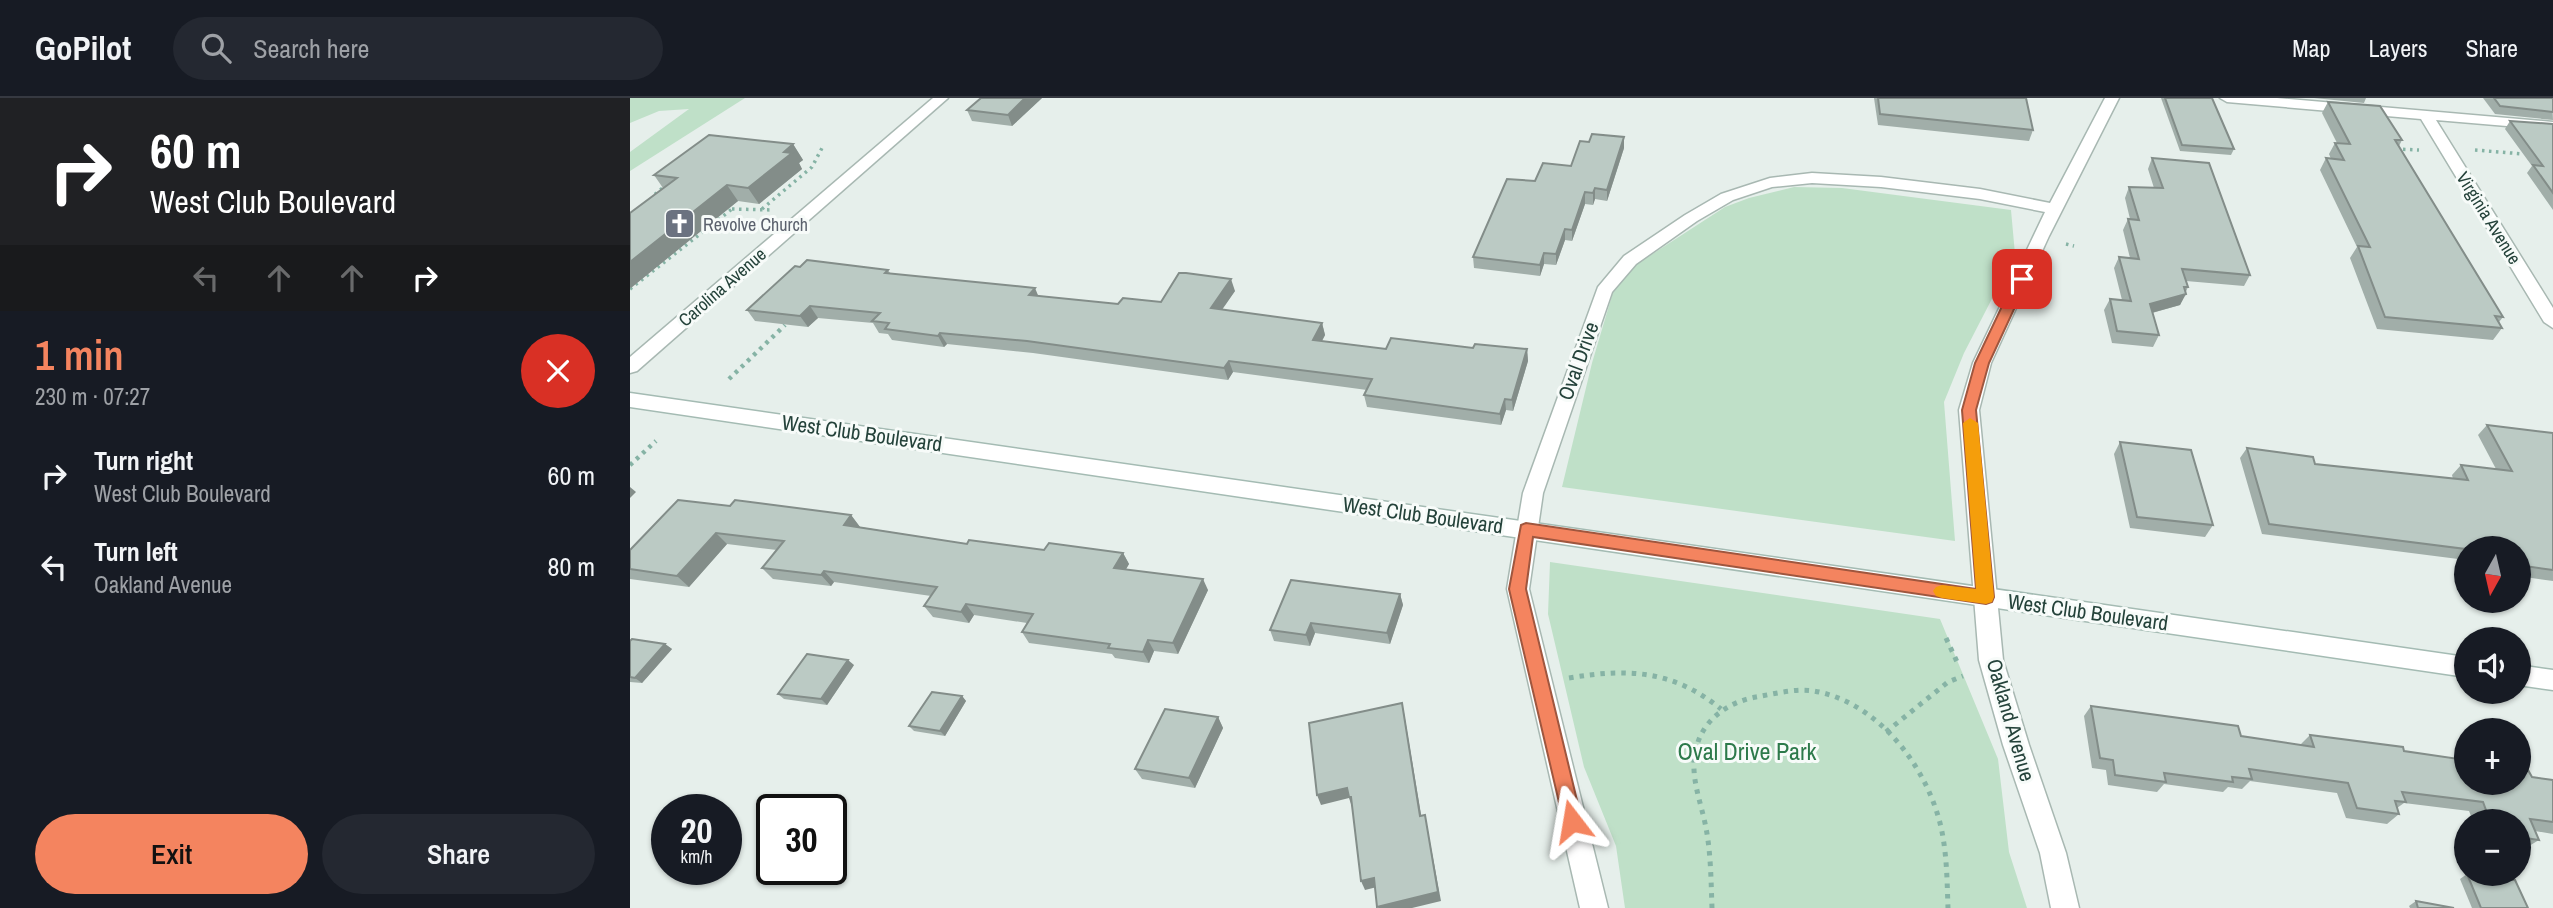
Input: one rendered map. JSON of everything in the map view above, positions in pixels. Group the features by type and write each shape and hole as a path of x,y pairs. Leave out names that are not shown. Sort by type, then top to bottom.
{"street":[{"name":"Carolina Avenue","path":"630,367 942,98"},
{"name":"Oakland Avenue","path":"2065,908 2053,852 2016,745 1991,660 1969,410 1982,363 2055,209 2112,98"},
{"path":"2227,98 2553,126"},
{"name":"Virginia Avenue","path":"2425,114 2553,322"},
{"name":"Oval Drive","path":"1594,908 1518,589 1526,530 1537,480 1604,291 1630,260 1691,218 1747,188 1812,178 1881,182 1955,191 2055,209"},
{"name":"West Club Boulevard","path":"630,400 2454,665"},
{"path":"2531,677 2553,680"}],"path":[{"path":"762,209 812,167 822,148"},
{"path":"2391,149 2430,151"},
{"path":"2465,149 2523,154"},
{"path":"662,203 653,196 672,180"},
{"path":"630,289 730,209 781,211"},
{"path":"2066,244 2074,246"},
{"path":"729,379 785,325"},
{"path":"630,465 656,440"},
{"path":"1886,732 1948,682 1963,677 1946,638"},
{"path":"1580,676 1635,671 1666,676 1698,690 1721,709"},
{"path":"1712,908 1706,827 1694,779 1694,760 1700,735 1721,709 1751,697 1811,691 1832,696 1869,717 1886,732 1914,765 1934,802 1945,849 1948,908"}],"green space":[{"path":"630,98 745,98 630,171 630,152 689,109 659,111 630,123"},
{"path":"1794,187 1842,188 2011,210 2015,254 1964,353 1944,402 1955,541 1562,487 1592,363 1616,282 1637,264 1725,207"},
{"name":"Oval Drive Park","path":"1550,562 1940,619 1998,759 2009,852 2027,908 1625,908 1616,846 1584,767 1548,614"}],"building":[{"path":"981,98 1025,98 1008,115 967,110"},
{"path":"1878,98 2026,98 2033,130 1880,114"},
{"path":"2165,98 2212,98 2234,149 2182,145"},
{"path":"2494,98 2552,98 2553,112 2500,106"},
{"path":"2328,102 2380,106 2402,140 2395,140 2503,317 2495,316 2502,328 2385,317 2358,246 2370,247 2326,158 2344,160 2335,143 2350,144"},
{"path":"2510,121 2553,124 2553,193 2533,165 2543,166"},
{"path":"1592,134 1624,137 1607,190 1595,188 1593,193 1585,192 1572,230 1565,229 1556,254 1544,253 1540,265 1473,257 1507,179 1535,181 1543,163 1571,166 1580,141 1589,142"},
{"path":"709,135 793,144 784,152 792,153 748,188 727,185 630,262 630,213 677,178 654,175"},
{"path":"2152,158 2209,163 2250,275 2182,269 2188,287 2184,287 2186,294 2150,304 2159,335 2117,331 2110,299 2131,301 2119,257 2139,259 2128,219 2139,220 2129,187 2163,188"},
{"path":"807,260 888,270 885,273 1035,288 1029,295 1118,304 1123,298 1161,302 1179,273 1186,273 1231,279 1211,308 1322,323 1313,340 1386,349 1391,338 1473,348 1475,344 1527,349 1512,400 1505,399 1500,414 1364,395 1372,379 1229,361 1224,368 1027,341 940,333 938,336 885,329 889,323 872,321 880,313 810,306 800,316 747,310 795,266 800,267"},
{"path":"2487,425 2553,433 2553,570 2531,567 2531,536 2454,536 2454,547 2269,524 2247,448 2313,457 2315,464 2468,480 2461,465 2512,471"},
{"path":"2120,442 2191,450 2213,525 2137,517"},
{"path":"678,500 730,506 735,500 851,515 844,525 967,544 969,540 1044,550 1049,543 1123,553 1114,568 1203,579 1173,643 1148,640 1143,652 1108,648 1110,644 1022,632 1033,614 966,604 961,612 924,606 937,587 824,571 821,575 762,568 784,541 716,533 677,576 630,569 630,550"},
{"path":"1291,580 1400,594 1387,633 1311,623 1306,635 1270,630"},
{"path":"632,639 665,644 635,678 630,677"},
{"path":"807,654 848,660 821,699 778,694"},
{"path":"932,692 962,696 940,731 909,726"},
{"path":"1402,703 1420,816 1425,815 1438,892 1377,907 1374,878 1361,881 1351,797 1347,788 1317,795 1309,723"},
{"path":"2091,706 2238,726 2241,736 2314,747 2310,735 2403,747 2404,751 2454,758 2454,795 2531,795 2531,775 2553,780 2553,822 2531,819 2531,809 2486,809 2483,802 2402,792 2406,802 2395,801 2399,814 2357,808 2348,783 2249,769 2252,779 2232,777 2233,782 2164,773 2166,782 2115,775 2113,760 2100,758"},
{"path":"1165,709 1218,717 1189,778 1135,769"},
{"path":"2531,821 2539,840 2531,839"},
{"path":"2472,886 2518,886 2528,908 2481,908"},
{"path":"2416,901 2454,908 2418,908"}],"slow traffic":[{"path":"1942,591 1986,597 1970,423"}],"place":[{"name":"Revolve Church","path":"680,224"}],"route":[{"path":"1572,821 1518,589 1526,530 1986,597 1969,410 1982,363 2022,279"}]}
